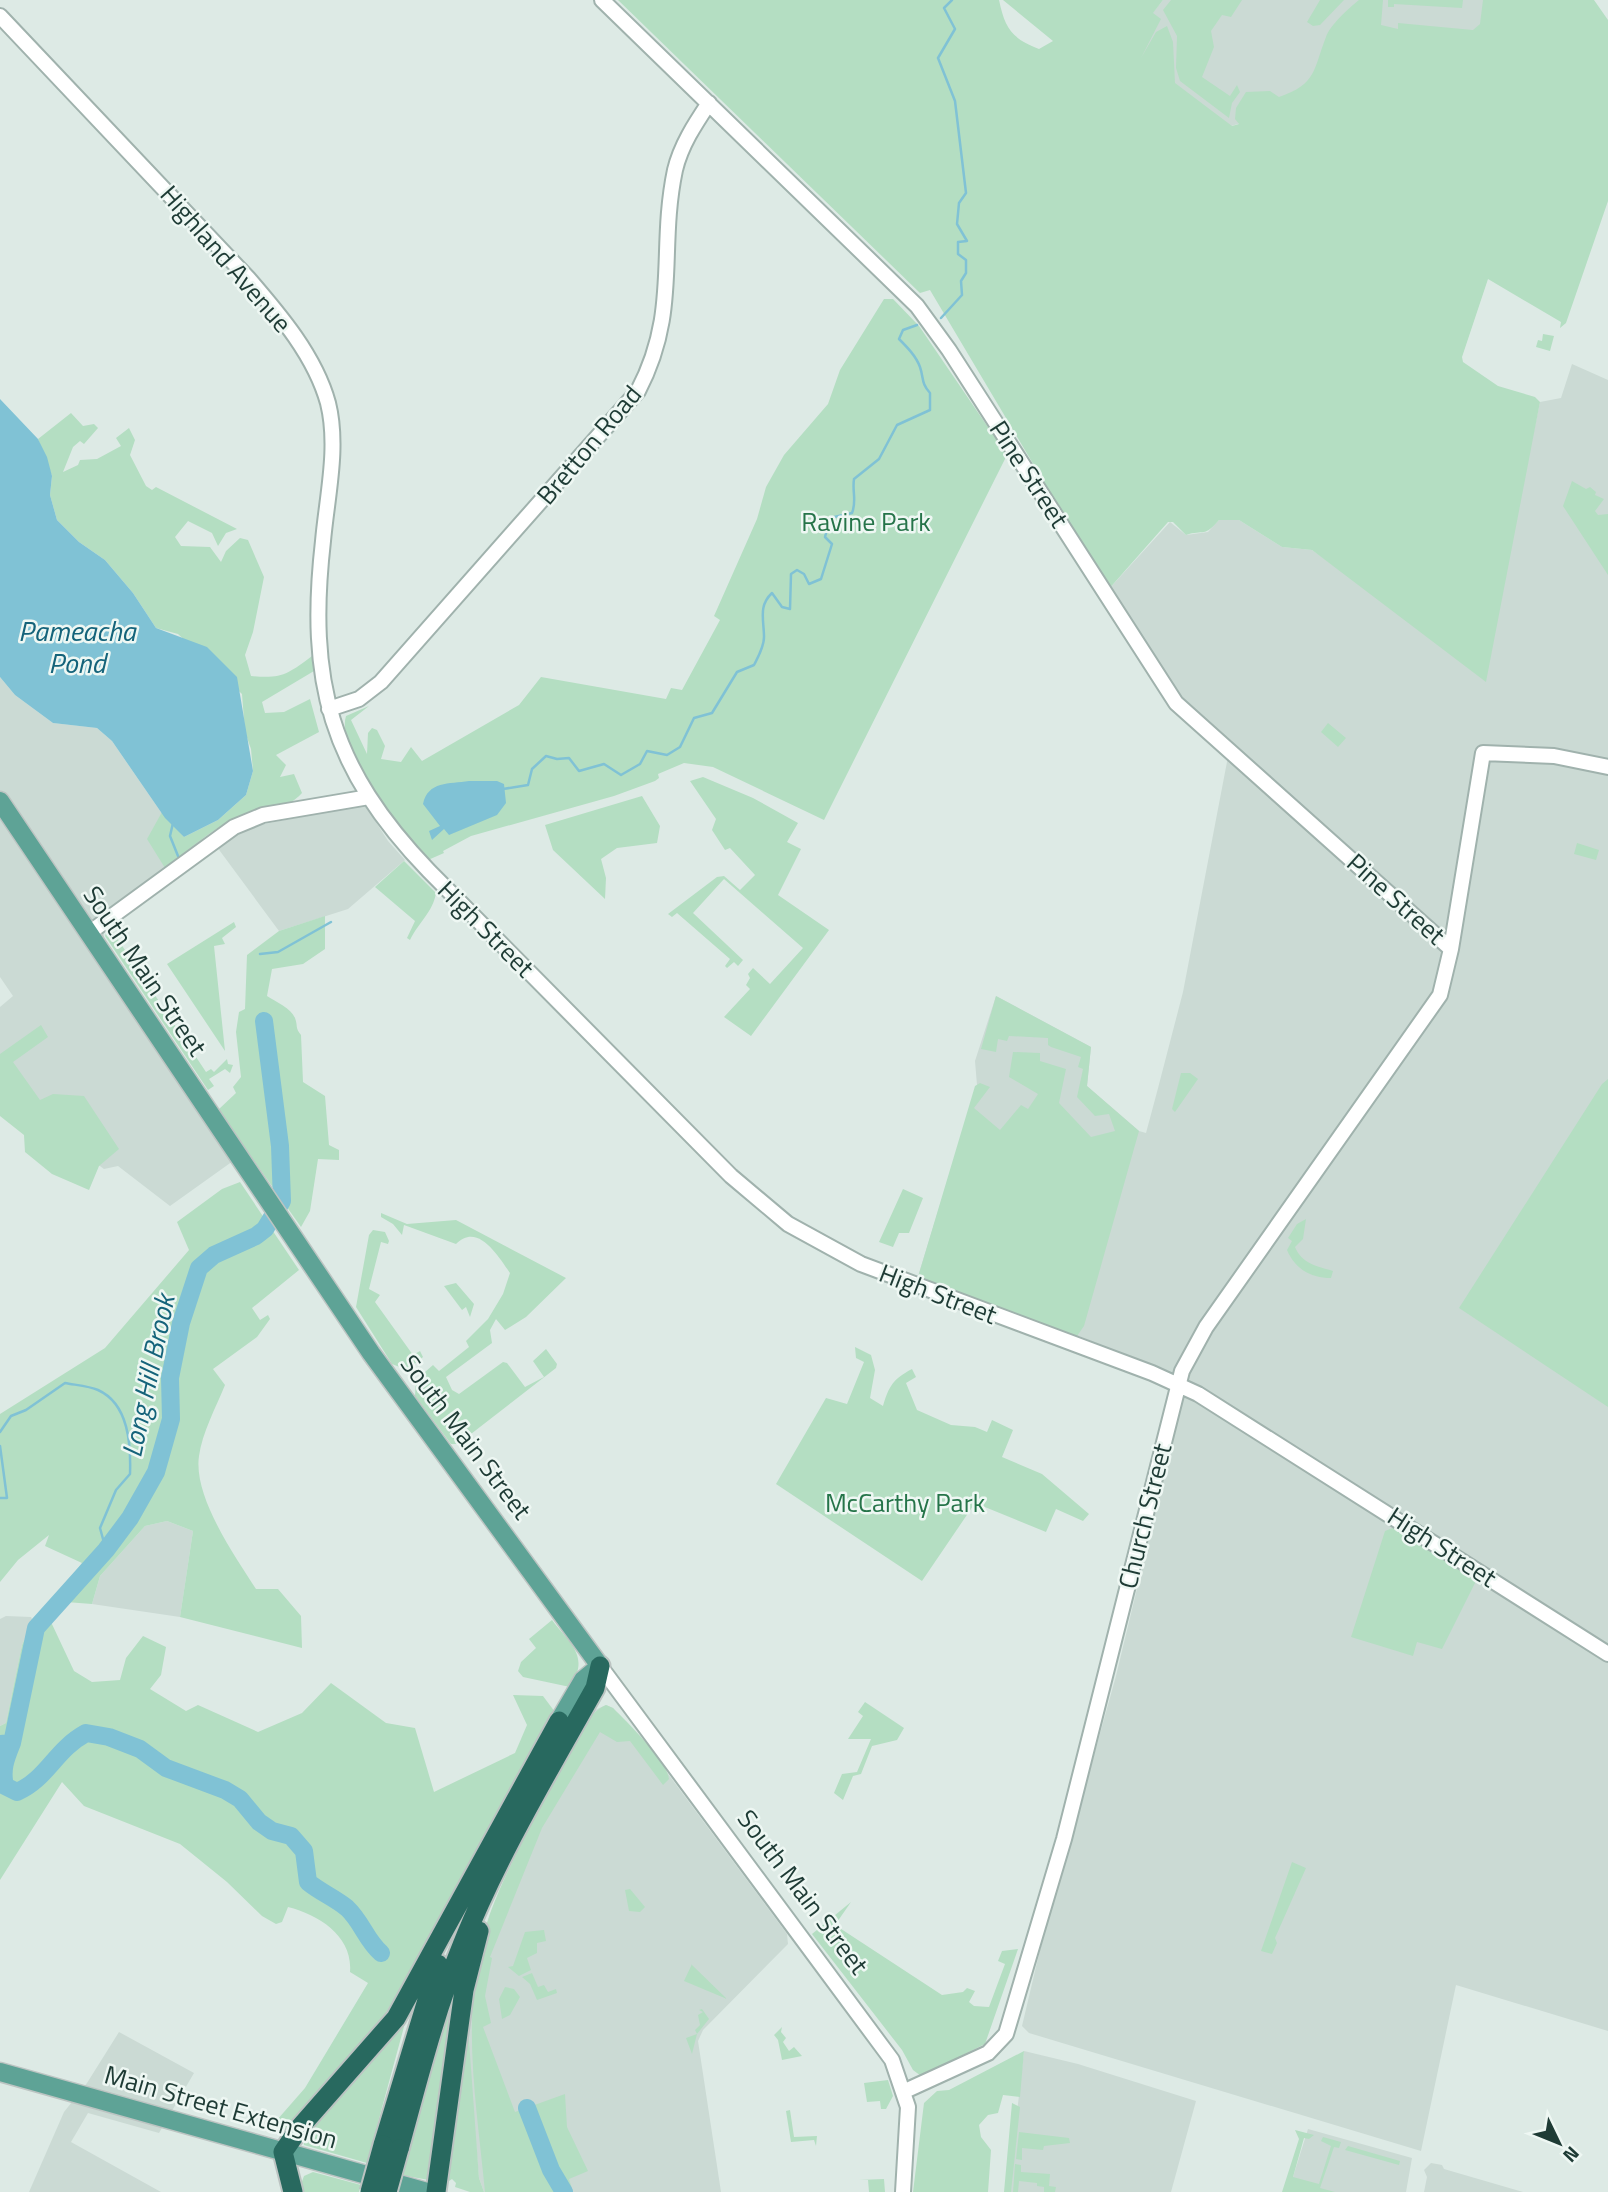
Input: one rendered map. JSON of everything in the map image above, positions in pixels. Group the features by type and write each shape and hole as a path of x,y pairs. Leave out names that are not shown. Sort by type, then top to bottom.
{"highway":[{"path":"293,2192 283,2152 301,2126 396,2018 595,1688 600,1666"},
{"path":"387,2192 391,2147 428,1990 467,1892 500,1842 559,1721"},
{"path":"436,2192 464,1990 500,1842"},
{"path":"370,2192 391,2147"}],"main road":[{"name":"South Main Street","path":"0,801 371,1353 600,1666"},
{"path":"559,1721 583,1680 600,1666"},
{"name":"Main Street Extension","path":"0,2072 427,2192"}],"street":[{"name":"Pine Street","path":"602,0 895,283 932,325 1176,703 1451,948"},
{"name":"Highland Avenue","path":"0,16 248,278 292,333 321,383 331,421 332,443 316,614 318,661 329,709 347,756 369,797"},
{"name":"Bretton Road","path":"329,709 359,699 382,681 638,391 658,346 664,315 675,170 688,137 709,103"},
{"name":"Church Street","path":"905,2091 988,2053 1006,2034 1064,1839 1178,1383 1188,1356 1440,995 1451,948 1483,753 1554,756 1608,767"},
{"path":"89,933 241,824 263,815 369,797"},
{"name":"High Street","path":"369,797 390,829 429,871 622,1063 650,1095 774,1214 861,1264 1178,1383 1295,1453 1608,1654"},
{"name":"South Main Street","path":"600,1666 883,2045 905,2091"},
{"path":"902,2192 909,2137 905,2091"}],"shaded area":[{"path":"1163,0 1578,0 1296,106 1228,127 1123,50"},
{"path":"1572,364 1608,380 1608,2031 1456,1985 1421,2151 1029,2033 1022,2026 1040,1950 1116,1676 1187,1381 1079,1336 1075,1339 918,1277 977,1085 975,1061 996,996 1091,1047 1087,1086 1139,1131 1146,1133 1183,992 1231,741 1181,697 1159,670 1108,590 1170,522 1186,535 1208,532 1219,520 1239,520 1282,547 1312,550 1350,577 1532,440 1540,402 1561,398"},
{"path":"0,677 15,695 53,723 97,728 112,741 165,818 184,837 226,840 259,825 365,805 388,841 405,860 348,909 279,931 217,847 104,930 104,941 247,1151 170,1206 118,1166 104,1169 0,1092 0,1007 13,996 0,977"},
{"path":"167,1521 193,1531 180,1617 92,1604 100,1576 145,1526"},
{"path":"6,1616 31,1617 33,1621 22,1645 6,1723 0,1726 0,1619"},
{"path":"606,1705 613,1708 654,1755 787,1934 788,1944 703,2030 698,2041 721,2192 484,2192 479,2178 468,2056 471,1995 481,1944 490,1914 534,1817 595,1710"},
{"path":"119,2032 194,2073 159,2133 88,2113 71,2142 161,2192 29,2192 64,2112 87,2083"},
{"path":"1024,2051 1078,2064 1196,2101 1171,2192 1008,2192"},
{"path":"1308,2129 1412,2158 1406,2192 1295,2192 1293,2177"},
{"path":"1431,2163 1523,2192 1424,2192 1427,2177 1424,2170"}],"green space":[{"path":"618,0 999,0 1011,31 1022,41 1039,49 1053,41 1003,0 1163,0 1153,13 1161,19 1141,58 1156,32 1167,26 1173,42 1175,83 1232,126 1239,124 1235,119 1236,108 1246,92 1270,91 1279,97 1301,87 1312,75 1331,27 1359,0 1383,0 1381,25 1398,29 1398,23 1473,30 1480,24 1483,0 1594,0 1608,20 1608,201 1566,323 1560,328 1561,322 1488,279 1462,357 1463,362 1498,386 1535,397 1540,402 1486,682 1312,550 1282,547 1239,520 1219,520 1207,531 1186,535 1173,522 1168,522 1108,590 930,290 920,293"},
{"path":"1171,0 1242,0 1231,17 1222,15 1211,31 1214,47 1202,77 1230,96 1237,85 1240,92 1232,103 1229,118 1180,81 1176,68 1177,36 1163,10"},
{"path":"1320,0 1344,0 1320,25 1313,26 1307,22"},
{"path":"1388,0 1463,0 1462,8 1394,4 1394,7 1388,7"},
{"name":"Ravine Park","path":"884,299 893,299 919,326 1007,455 824,820 713,767 684,763 658,774 659,778 655,781 614,796 471,836 428,860 389,812 361,770 345,731 346,716 369,706 351,720 367,754 368,733 372,728 377,730 385,746 381,759 401,762 411,747 422,761 519,705 541,677 666,699 671,688 682,690 720,620 714,616 757,519 766,487 784,455 828,404 840,370"},
{"path":"1543,334 1554,336 1550,351 1536,347 1538,340 1542,341"},
{"path":"71,413 83,426 94,424 98,428 84,444 80,441 73,447 63,472 78,465 80,460 97,459 121,446 116,438 129,428 135,440 130,455 146,486 152,490 156,487 237,529 226,533 218,546 212,533 188,521 175,537 181,546 210,547 221,562 226,551 240,538 248,540 264,577 253,632 245,655 251,676 278,676 312,656 314,671 262,702 265,713 284,712 310,699 319,732 276,755 286,765 280,777 294,774 302,793 289,803 256,810 226,823 165,868 147,839 162,812 184,837 218,820 246,795 253,771 251,749 245,732 242,694 178,634 156,628 133,593 105,560 79,542 57,520 50,495 52,476 38,439"},
{"path":"1572,481 1586,489 1590,487 1596,492 1595,495 1604,499 1595,511 1598,515 1608,514 1608,575 1563,506"},
{"path":"1328,723 1346,738 1338,747 1321,732"},
{"path":"703,777 753,798 798,823 787,842 801,849 778,895 829,930 751,1036 724,1017 750,989 746,985 750,978 748,974 753,968 770,984 803,948 724,879 693,913 743,960 738,966 734,962 727,968 725,966 730,959 677,913 672,917 668,914 717,877 724,876 740,890 755,875 730,848 725,850 712,830 716,819 690,781"},
{"path":"642,796 660,826 657,843 617,848 601,859 606,878 605,899 553,850 545,825"},
{"path":"1577,843 1599,850 1596,860 1574,854"},
{"path":"404,861 436,893 432,906 410,940 407,938 415,921 375,887"},
{"path":"325,916 325,949 303,964 272,969 267,996 287,1008 295,1018 301,1035 303,1082 325,1096 329,1145 339,1150 339,1160 318,1159 310,1211 301,1227 218,1110 236,1093 233,1087 241,1077 236,1032 239,1012 245,1009 247,955 279,931"},
{"path":"234,922 236,927 222,938 225,944 214,946 225,1051 167,964"},
{"path":"109,926 206,1072 211,1069 214,1072 227,1059 228,1064 233,1065 230,1073 225,1069 209,1079 214,1086 208,1090 105,936"},
{"path":"996,996 1091,1047 1087,1086 1139,1131 1084,1326 1075,1339 939,1284 920,1281 918,1277 975,1086 980,1083 990,1087 974,1108 1000,1130 1021,1105 1028,1109 1038,1094 1009,1077 1013,1052 1040,1053 1040,1061 1066,1069 1059,1103 1091,1137 1115,1131 1109,1114 1095,1116 1077,1097 1083,1069 1078,1067 1081,1057 1051,1047 1048,1045 1048,1038 1009,1036 1007,1041 998,1039 996,1052 981,1049"},
{"path":"41,1025 48,1037 13,1062 40,1100 53,1094 84,1096 119,1149 99,1166 89,1190 52,1174 25,1152 24,1135 0,1116 0,1054"},
{"path":"1181,1073 1190,1073 1198,1079 1175,1112 1172,1109"},
{"path":"1608,1079 1608,1407 1459,1308 1602,1084"},
{"path":"240,1182 299,1270 252,1308 260,1320 268,1315 270,1319 257,1337 213,1369 225,1385 203,1438 199,1472 202,1489 217,1526 256,1589 278,1589 301,1616 302,1648 180,1617 193,1531 167,1521 145,1526 100,1576 92,1604 53,1601 82,1563 45,1546 49,1535 18,1560 0,1582 0,1414 105,1348 189,1250 177,1222 222,1189"},
{"path":"903,1189 923,1198 909,1233 899,1233 893,1247 879,1242"},
{"path":"381,1213 407,1224 456,1220 566,1278 526,1317 505,1330 496,1319 490,1330 492,1343 446,1377 452,1390 459,1394 503,1362 507,1363 525,1387 544,1377 533,1361 546,1349 557,1364 556,1368 458,1444 451,1444 415,1396 416,1380 433,1365 439,1371 469,1347 466,1341 488,1319 503,1294 510,1273 480,1239 464,1238 456,1244 404,1225 402,1235 393,1224 381,1217"},
{"path":"1306,1219 1303,1239 1295,1247 1306,1261 1333,1271 1331,1278 1304,1271 1294,1262 1287,1250 1292,1241 1288,1238 1297,1224"},
{"path":"373,1230 385,1232 389,1241 388,1244 381,1242 369,1289 380,1295 375,1302 413,1355 420,1351 423,1357 407,1370 392,1364 356,1307 369,1235"},
{"path":"456,1283 474,1304 470,1317 466,1307 462,1310 444,1286"},
{"name":"McCarthy Park","path":"855,1347 871,1355 875,1370 870,1398 883,1406 893,1384 912,1369 916,1377 906,1383 917,1410 951,1425 975,1427 987,1432 992,1420 1013,1430 1002,1457 1042,1474 1089,1514 1083,1521 1056,1509 1046,1532 975,1503 922,1581 776,1484 826,1398 847,1404 864,1362 856,1358"},
{"path":"1395,1527 1477,1579 1442,1649 1417,1642 1413,1656 1351,1637 1385,1531"},
{"path":"552,1620 576,1651 578,1667 570,1687 523,1677 518,1671 521,1662 536,1648 529,1639"},
{"path":"33,1621 51,1622 74,1671 92,1682 120,1680 126,1658 143,1636 166,1647 161,1675 150,1689 186,1711 198,1705 258,1732 302,1713 331,1683 386,1723 415,1728 434,1792 515,1753 527,1725 513,1695 543,1696 555,1712 378,2027 308,2107 283,2131 270,2128 305,2088 368,1983 350,1972 350,1959 346,1948 332,1929 312,1916 288,1907 282,1922 276,1924 262,1916 227,1882 180,1844 84,1806 62,1782 0,1880 0,1726 6,1723 22,1645"},
{"path":"865,1702 904,1728 897,1740 872,1746 861,1774 853,1776 843,1800 834,1793 842,1774 857,1772 871,1739 848,1739 863,1716 858,1712"},
{"path":"606,1705 613,1708 646,1742 662,1763 669,1779 663,1785 630,1741 617,1742 600,1732 542,1828 490,1957 492,1958 485,1996 491,2023 483,2027 515,2112 565,2094 567,2127 588,2171 569,2179 573,2192 485,2192 475,2096 472,2032 476,1969 483,1937 502,1883 563,1758 587,1720"},
{"path":"1292,1862 1306,1868 1275,1938 1277,1943 1272,1954 1261,1951"},
{"path":"630,1889 645,1907 640,1912 629,1911 625,1890"},
{"path":"851,1902 835,1925 942,1995 963,1992 967,1988 975,1991 969,2002 974,2006 989,2007 1005,1964 998,1961 1002,1951 1018,1949 985,2044 921,2076 913,2070 902,2050 812,1934"},
{"path":"544,1930 546,1941 537,1943 537,1953 527,1958 531,1970 519,1976 508,1967 513,1966 525,1932"},
{"path":"692,1965 727,1999 684,1981"},
{"path":"532,1973 538,1987 544,1985 548,1992 556,1989 557,1993 537,2000 530,1984 522,1977"},
{"path":"505,1987 514,1989 520,1997 510,2015 502,2019 499,1999"},
{"path":"454,1988 458,1988 429,2180 401,2175"},
{"path":"702,2009 709,2019 697,2034 695,2030 700,2025 698,2015 703,2012 699,2010"},
{"path":"405,2023 367,2163 304,2145 303,2134 343,2094 401,2024"},
{"path":"468,2027 479,2178 484,2192 470,2192 455,2187 456,2183 452,2179 449,2181 447,2176"},
{"path":"782,2027 781,2032 786,2038 783,2042 789,2051 794,2047 802,2056 782,2060 778,2040 774,2035"},
{"path":"697,2034 692,2054 686,2038"},
{"path":"1024,2051 1020,2097 1003,2095 998,2113 988,2115 979,2125 981,2137 991,2150 988,2192 913,2192 924,2103 937,2091 949,2090"},
{"path":"888,2080 893,2096 886,2109 881,2109 880,2101 867,2102 864,2083"},
{"path":"1012,2103 1020,2107 1011,2192 1004,2192"},
{"path":"790,2110 794,2137 817,2136 816,2146 814,2140 791,2142 786,2111"},
{"path":"1295,2130 1314,2135 1309,2139 1304,2138 1293,2177 1319,2184 1331,2146 1321,2141 1323,2137 1341,2142 1339,2148 1334,2147 1320,2188 1335,2192 1282,2192 1299,2139"},
{"path":"1019,2132 1069,2138 1070,2143 1044,2146 1043,2150 1022,2148 1022,2160 1016,2159"},
{"path":"1348,2146 1400,2161 1399,2165 1345,2150"},
{"path":"1015,2164 1021,2165 1021,2172 1050,2174 1049,2186 1056,2187 1055,2192 1044,2192 1044,2187 1037,2186 1037,2183 1019,2181 1018,2192 1013,2192"},
{"path":"313,2172 361,2185 359,2192 298,2192 304,2176"},
{"path":"884,2179 885,2192 869,2192 868,2180 859,2180"}],"water":[{"name":"Pameacha Pond","path":"0,399 38,439 47,457 52,476 50,495 57,520 79,542 105,560 133,593 156,628 207,647 237,677 253,771 246,795 218,820 184,837 165,818 112,741 97,728 53,723 15,695 0,677"},
{"path":"497,781 504,784 506,803 497,815 449,835 444,829 432,840 429,831 440,826 423,804 429,791 440,785"}],"waterway":[{"path":"941,318 962,295 961,281 966,273 966,260 958,254 958,242 967,241 957,224 959,203 966,193 955,101 938,58 955,29 944,8 952,0"},
{"path":"503,789 528,785 532,769 546,756 569,758 579,771 604,764 621,775 640,764 647,751 667,755 680,747 694,718 712,713 737,672 754,665 759,655 764,641 763,608 768,598 772,593 782,607 790,609 791,574 797,570 804,574 809,584 821,579 832,544 825,537 830,518 852,513 854,479 879,459 897,425 930,410 930,393 924,384 918,363 899,339 903,330 917,325"},
{"name":"Long Hill Brook","path":"173,823 170,836 178,856"},
{"path":"260,954 278,952 331,922"},
{"name":"Long Hill Brook","path":"12,1743 36,1628 106,1550 130,1518 156,1472 171,1419 170,1378 181,1323 199,1268 214,1255 256,1236 265,1229 282,1201 280,1146 264,1021"},
{"path":"0,1432 11,1416 26,1410 65,1383 98,1390 108,1396 116,1405 126,1426 130,1474 116,1490 100,1528 106,1550"},
{"path":"0,1446 7,1498 0,1498"},
{"path":"0,1744 12,1743 5,1764 4,1780 5,1786 17,1792 36,1780 66,1748 86,1733 109,1737 140,1749 166,1768 225,1790 240,1799 259,1822 272,1831 291,1836 304,1851 308,1882 347,1908 381,1953"},
{"path":"527,2108 551,2170 564,2192"}]}
